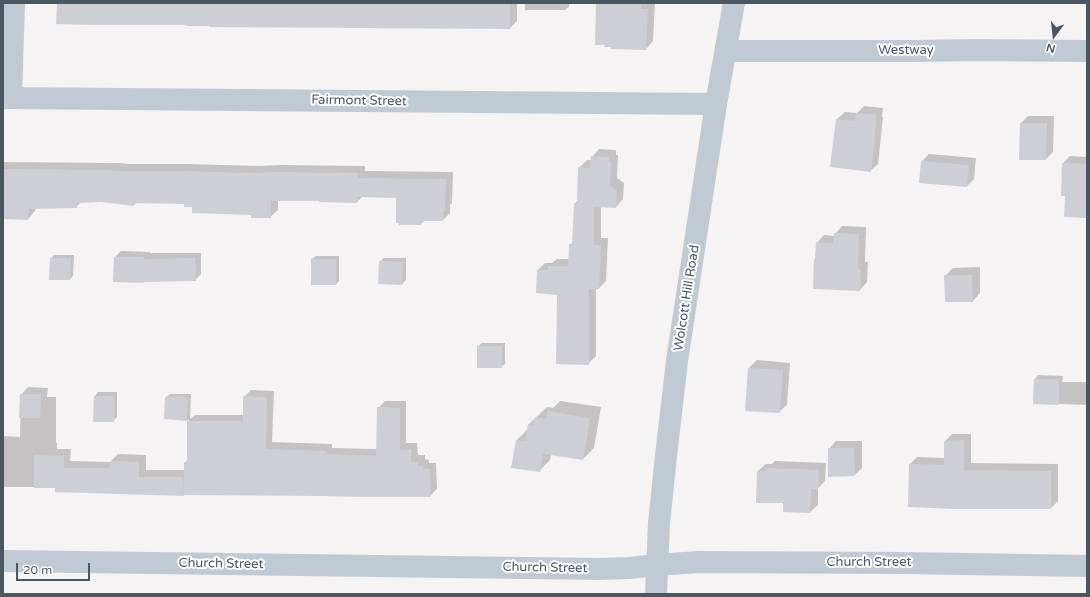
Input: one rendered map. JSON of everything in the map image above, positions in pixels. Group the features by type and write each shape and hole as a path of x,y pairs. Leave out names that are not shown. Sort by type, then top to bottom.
{"street":[{"path":"7,98 14,3"},
{"name":"Wolcott Hill Road","path":"656,594 658,523 678,361 716,104 734,3"},
{"name":"Westway","path":"726,51 1087,51"},
{"name":"Fairmont Street","path":"7,98 716,104"},
{"name":"Church Street","path":"3,561 599,569 692,562 1087,566"}],"building":[{"path":"57,3 510,3 510,29 209,27 186,25 56,24"},
{"path":"596,3 641,3 641,9 648,9 646,50 611,49 611,47 604,47 605,45 595,45"},
{"path":"856,113 876,115 871,172 830,167 836,119 855,121"},
{"path":"1020,123 1047,123 1046,160 1019,160"},
{"path":"591,156 609,157 609,162 611,162 610,185 617,191 616,208 594,207 594,245 601,246 599,289 589,289 589,365 556,364 557,295 536,293 537,270 548,270 548,266 568,266 569,244 572,244 574,203 577,203 578,167 590,168"},
{"path":"921,161 969,165 967,187 919,183"},
{"path":"1062,163 1087,164 1087,218 1064,217 1065,196 1061,196"},
{"path":"3,169 251,173 358,173 358,178 446,179 445,212 443,211 443,221 421,221 421,225 399,225 399,223 396,223 396,198 358,197 357,203 271,201 271,218 251,218 251,215 192,213 192,207 184,207 184,204 134,203 134,206 101,202 77,203 77,208 29,209 28,220 3,219"},
{"path":"834,233 859,234 858,269 861,269 860,291 813,289 816,242 833,243"},
{"path":"114,257 144,257 144,259 195,258 196,281 144,283 113,282"},
{"path":"50,258 71,258 70,280 49,280"},
{"path":"311,259 336,259 336,285 311,285"},
{"path":"379,261 403,262 402,285 378,284"},
{"path":"944,275 972,275 973,302 945,302"},
{"path":"477,346 502,346 502,368 477,368"},
{"path":"748,368 783,370 780,413 745,411"},
{"path":"1034,379 1059,379 1059,405 1033,404"},
{"path":"20,394 41,394 40,418 19,418"},
{"path":"94,396 114,396 114,422 93,422"},
{"path":"243,396 267,397 266,449 325,451 326,454 376,456 377,407 400,408 400,450 411,449 411,462 418,462 418,466 423,466 423,469 430,469 431,497 184,495 184,462 187,463 187,421 243,421"},
{"path":"165,397 188,397 187,421 164,419"},
{"path":"548,411 590,418 583,460 543,454 540,472 511,468 516,440 525,441 528,424 533,425 535,417 547,419"},
{"path":"964,440 964,470 1051,471 1051,509 954,509 908,507 909,464 944,465 944,441"},
{"path":"828,448 854,448 855,476 828,477"},
{"path":"34,455 64,456 64,468 109,468 110,461 139,462 139,477 183,477 184,496 55,492 55,488 34,488"},
{"path":"766,468 819,470 818,489 811,489 810,513 783,512 783,503 756,503 757,471 766,471"}]}
